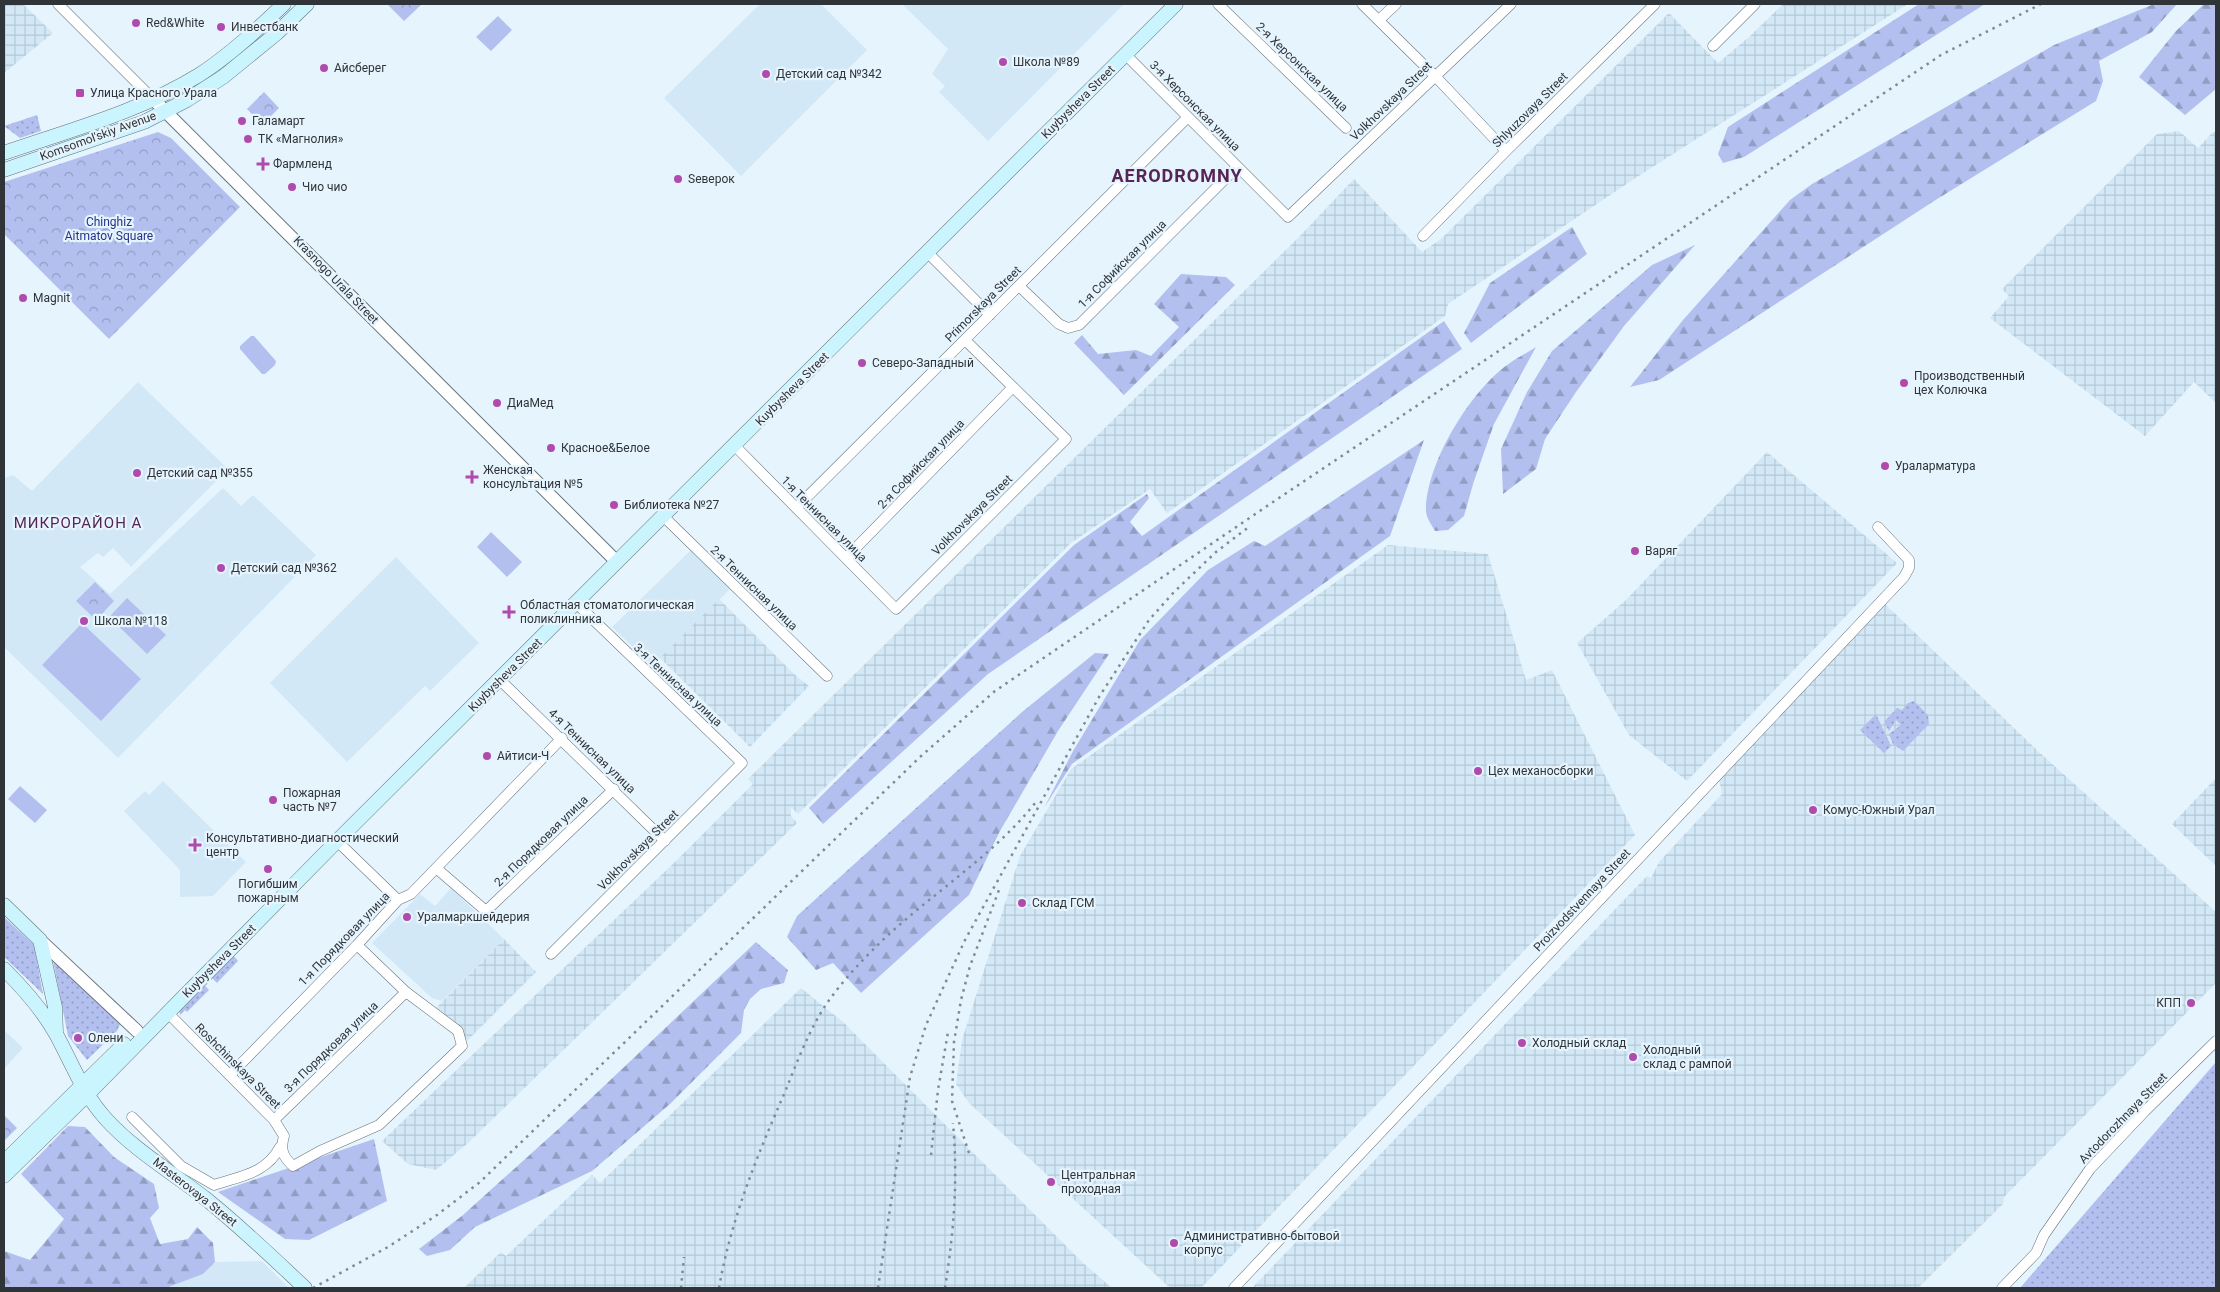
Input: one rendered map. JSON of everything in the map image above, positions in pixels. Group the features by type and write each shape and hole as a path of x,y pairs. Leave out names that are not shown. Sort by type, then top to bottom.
{"main road":[{"name":"Komsomol'skiy Avenue","path":"4,153 154,100 200,74 219,60 284,4"},
{"name":"Komsomol'skiy Avenue","path":"4,170 144,122 187,100 223,77 278,33 307,4"},
{"name":"Kuybysheva Street","path":"1123,51 1164,4"},
{"name":"Kuybysheva Street","path":"4,1162 85,1090 167,1012 335,839 1123,51 1176,4"},
{"name":"Kuybysheva Street","path":"497,677 577,604 615,560 664,517 732,443"},
{"name":"Kuybysheva Street","path":"4,1176 85,1090 136,1031 335,839"},
{"path":"4,905 40,940 55,1007 56,1033"},
{"name":"Masterovaya Street","path":"4,969 38,1007 56,1033 85,1090 118,1131 249,1235 305,1288"}],"street":[{"name":"Krasnogo Urala Street","path":"58,4 615,560"},
{"name":"2-я Херсонская улица","path":"1218,4 1346,128"},
{"path":"1362,4 1435,76 1506,151"},
{"path":"1378,20 1396,4"},
{"name":"Volkhovskaya Street","path":"1288,217 1511,4"},
{"name":"Shlyuzovaya Street","path":"1423,236 1655,4"},
{"path":"1712,46 1755,4"},
{"name":"3-я Херсонская улица","path":"1123,51 1288,217"},
{"name":"Primorskaya Street","path":"796,508 1188,117"},
{"name":"1-я Софийская улица","path":"1019,286 1060,324 1068,328 1079,325 1237,167"},
{"path":"925,250 990,314"},
{"path":"964,340 1013,387"},
{"name":"Volkhovskaya Street","path":"896,609 1066,439 1013,387"},
{"name":"2-я Софийская улица","path":"846,558 1013,387"},
{"name":"1-я Теннисная улица","path":"732,443 896,609"},
{"name":"2-я Теннисная улица","path":"664,517 827,676"},
{"name":"Proizvodstvennaya Street","path":"1234,1288 1904,577 1909,568 1909,560 1878,527"},
{"name":"3-я Теннисная улица","path":"577,604 742,763"},
{"name":"4-я Теннисная улица","path":"497,677 562,738 665,841"},
{"name":"1-я Порядковая улица","path":"231,1074 357,945 398,900 411,894 562,738"},
{"name":"Volkhovskaya Street","path":"551,954 742,763"},
{"name":"2-я Порядковая улица","path":"436,868 486,912 614,789"},
{"path":"335,839 398,900"},
{"path":"40,940 136,1031"},
{"path":"357,945 406,992"},
{"name":"Roshchinskaya Street","path":"167,1012 231,1074 274,1120 284,1136 280,1147 286,1159 293,1166 320,1151 370,1131 379,1125 462,1046 458,1031 406,992"},
{"name":"3-я Порядковая улица","path":"274,1120 406,992"},
{"name":"Avtodorozhnaya Street","path":"2002,1288 2036,1253 2044,1235 2090,1169 2216,1041"},
{"path":"132,1117 181,1166 214,1186 263,1168 274,1160 280,1147"}],"shaded area":[{"path":"4,4 23,4 53,33 4,73"},
{"name":"Детский сад №342","path":"760,4 821,4 867,50 741,176 664,98"},
{"name":"Школа №89","path":"902,4 1124,4 988,141 939,92 945,86 932,74 948,49"},
{"path":"1783,4 1908,4 1637,177 1448,304 1445,316 1167,513 1150,489 1071,543 798,814 791,807 791,816 797,823 468,1143 436,1170 408,1164 382,1141 677,860 753,784 748,779 1299,237 1354,179 1422,252 1441,239 1669,13 1718,63 1749,37"},
{"path":"2179,131 2198,148 2213,132 2216,132 2216,403 2194,382 2145,436 1990,318 2009,296 2002,289 2157,134"},
{"path":"138,382 228,469 131,567 113,548 103,557 98,553 80,567 110,594 223,488 241,506 253,495 316,555 118,758 4,647 4,478 13,475 32,491"},
{"path":"1767,452 1897,563 1687,781 1629,735 1577,643 1626,600"},
{"path":"1388,545 1488,554 1526,680 1552,670 1635,835 1201,1288 1170,1288 969,1103 956,1084 962,1040 1020,856 1071,769"},
{"path":"691,550 730,589 653,666 612,627"},
{"path":"396,557 479,643 430,691 425,686 347,762 270,683"},
{"path":"719,599 794,674 809,686 750,747 660,658"},
{"path":"1885,604 2039,752 2216,912 2216,983 2004,1197 2003,1204 1918,1288 1252,1288 1647,876 1651,878 1659,862 1722,794 1719,779"},
{"path":"2216,778 2216,866 2172,824"},
{"path":"163,781 246,862 213,896 180,897 180,870 124,811 145,791 149,795"},
{"path":"451,888 504,939 442,1001 432,998 372,943 420,894 435,906"},
{"path":"504,939 536,972 467,1041 435,1009"},
{"path":"801,988 843,1022 1082,1262 1112,1288 464,1288 501,1252 506,1256 592,1175 600,1183"},
{"path":"4,1030 23,1048 4,1069"},
{"path":"262,1261 289,1288 166,1288 203,1274 215,1262"}],"green space":[{"path":"387,4 422,4 404,21"},
{"path":"1919,4 1985,4 1744,157 1723,163 1718,154 1728,127"},
{"path":"2154,4 2177,4 2152,32 2099,61 2103,81 2096,101 1934,201 1659,380 1630,387 1683,320 1790,200 1812,184 2054,45"},
{"path":"2204,4 2216,4 2216,89 2185,115 2139,77 2176,31"},
{"path":"498,16 512,30 491,51 476,37"},
{"path":"264,92 279,108 262,125 247,109"},
{"path":"37,115 41,131 20,138 4,126"},
{"name":"Chinghiz Aitmatov Square","path":"158,132 171,138 240,207 109,339 4,234 4,182"},
{"path":"1572,227 1587,254 1471,343 1464,333 1490,283"},
{"path":"1695,245 1624,326 1576,392 1545,439 1536,469 1503,494 1501,449 1527,392 1552,351 1652,265"},
{"path":"1181,274 1226,277 1235,285 1124,395 1074,343 1082,335 1098,354 1136,350 1151,356 1179,327 1154,304"},
{"path":"1444,321 1462,349 988,674 823,824 809,808 1074,545 1147,494 1149,498 1130,522 1142,536"},
{"path":"251,336 254,336 276,361 275,365 265,374 262,374 240,349 240,346"},
{"path":"1536,347 1494,424 1464,516 1448,530 1435,531 1426,513 1428,493 1433,473 1451,432 1463,413 1490,380 1507,365"},
{"path":"1424,440 1390,536 1072,764 1044,808 1073,751 1140,640 1208,570 1254,541 1265,546"},
{"path":"491,532 522,562 507,577 477,547"},
{"path":"95,582 114,601 96,620 76,601"},
{"path":"127,598 166,635 147,654 109,617"},
{"path":"82,623 141,679 101,721 42,665"},
{"path":"1095,653 1109,654 1058,731 1000,831 969,895 861,993 833,963 816,970 787,937 797,916 1022,712"},
{"path":"1914,701 1928,715 1929,724 1903,751 1893,744 1889,734 1901,725 1896,720 1889,731 1884,722 1897,708 1902,710 1908,703"},
{"path":"1876,714 1891,746 1884,753 1860,730"},
{"path":"20,786 47,810 35,823 8,799"},
{"path":"4,917 34,945 43,994 4,957"},
{"path":"756,942 788,970 784,983 761,989 750,999 744,1010 741,1033 670,1104 592,1171 475,1227 450,1250 427,1256 419,1249 463,1215 565,1123"},
{"path":"52,955 121,1022 117,1031 87,1060 68,1036"},
{"path":"233,955 238,961 217,983 211,977"},
{"path":"203,984 209,990 187,1012 185,1010 180,1015 179,1007"},
{"path":"2216,1062 2216,1288 2020,1288"},
{"path":"4,1115 17,1128 4,1141"},
{"path":"68,1126 85,1127 114,1157 154,1184 159,1208 150,1218 160,1244 188,1239 197,1227 213,1243 215,1262 203,1274 166,1288 4,1288 4,1251 30,1260 64,1219 21,1174"},
{"path":"374,1139 387,1201 309,1240 285,1239 218,1192"}],"railway":[{"path":"313,1288 388,1247 437,1215 480,1182 920,757 995,691 1273,502 1941,55 2041,4"},
{"path":"878,1288 910,1077 926,1025 965,940 1099,697 1149,620 1174,592 1216,552 1250,526"},
{"path":"719,1288 730,1237 755,1164 804,1046 827,1003 869,953 904,921 983,856 1036,802"},
{"path":"969,1153 952,1101 954,1042 961,1000 970,966 999,890"},
{"path":"931,1155 938,1090 948,1032"},
{"path":"945,1288 954,1206 953,1123"},
{"path":"681,1288 684,1257"}],"place":[{"name":"Red&White","path":"136,23"},
{"name":"Инвестбанк","path":"221,27"},
{"name":"Школа №89","path":"1003,62"},
{"name":"Айсберег","path":"324,68"},
{"name":"Детский сад №342","path":"766,74"},
{"name":"Улица Красного Урала","path":"80,93"},
{"name":"Галамарт","path":"242,121"},
{"name":"ТК «Магнолия»","path":"248,139"},
{"name":"Фармленд","path":"263,164"},
{"name":"Sеверок","path":"678,179"},
{"name":"Чио чио","path":"292,187"},
{"name":"Magnit","path":"23,298"},
{"name":"Северо-Западный","path":"862,363"},
{"name":"Производственный цех Колючка","path":"1904,383"},
{"name":"ДиаМед","path":"497,403"},
{"name":"Красное&Белое","path":"551,448"},
{"name":"Ураларматура","path":"1885,466"},
{"name":"Детский сад №355","path":"137,473"},
{"name":"Женская консультация №5","path":"472,477"},
{"name":"Библиотека №27","path":"614,505"},
{"name":"Варяг","path":"1635,551"},
{"name":"Детский сад №362","path":"221,568"},
{"name":"Областная стоматологическая поликлинника","path":"509,612"},
{"name":"Школа №118","path":"84,621"},
{"name":"Айтиси-Ч","path":"487,756"},
{"name":"Цех механосборки","path":"1478,771"},
{"name":"Пожарная часть №7","path":"273,800"},
{"name":"Комус-Южный Урал","path":"1813,810"},
{"name":"Консультативно-диагностический центр","path":"195,845"},
{"name":"Погибшим пожарным","path":"268,869"},
{"name":"Склад ГСМ","path":"1022,903"},
{"name":"Уралмаркшейдерия","path":"407,917"},
{"name":"КПП","path":"2191,1003"},
{"name":"Олени","path":"78,1038"},
{"name":"Холодный склад","path":"1522,1043"},
{"name":"Холодный склад с рампой","path":"1633,1057"},
{"name":"Центральная проходная","path":"1051,1182"},
{"name":"Административно-бытовой корпус","path":"1174,1243"}],"district":[{"name":"AERODROMNY","path":"1177,176"},
{"name":"МИКРОРАЙОН А","path":"78,523"}]}
